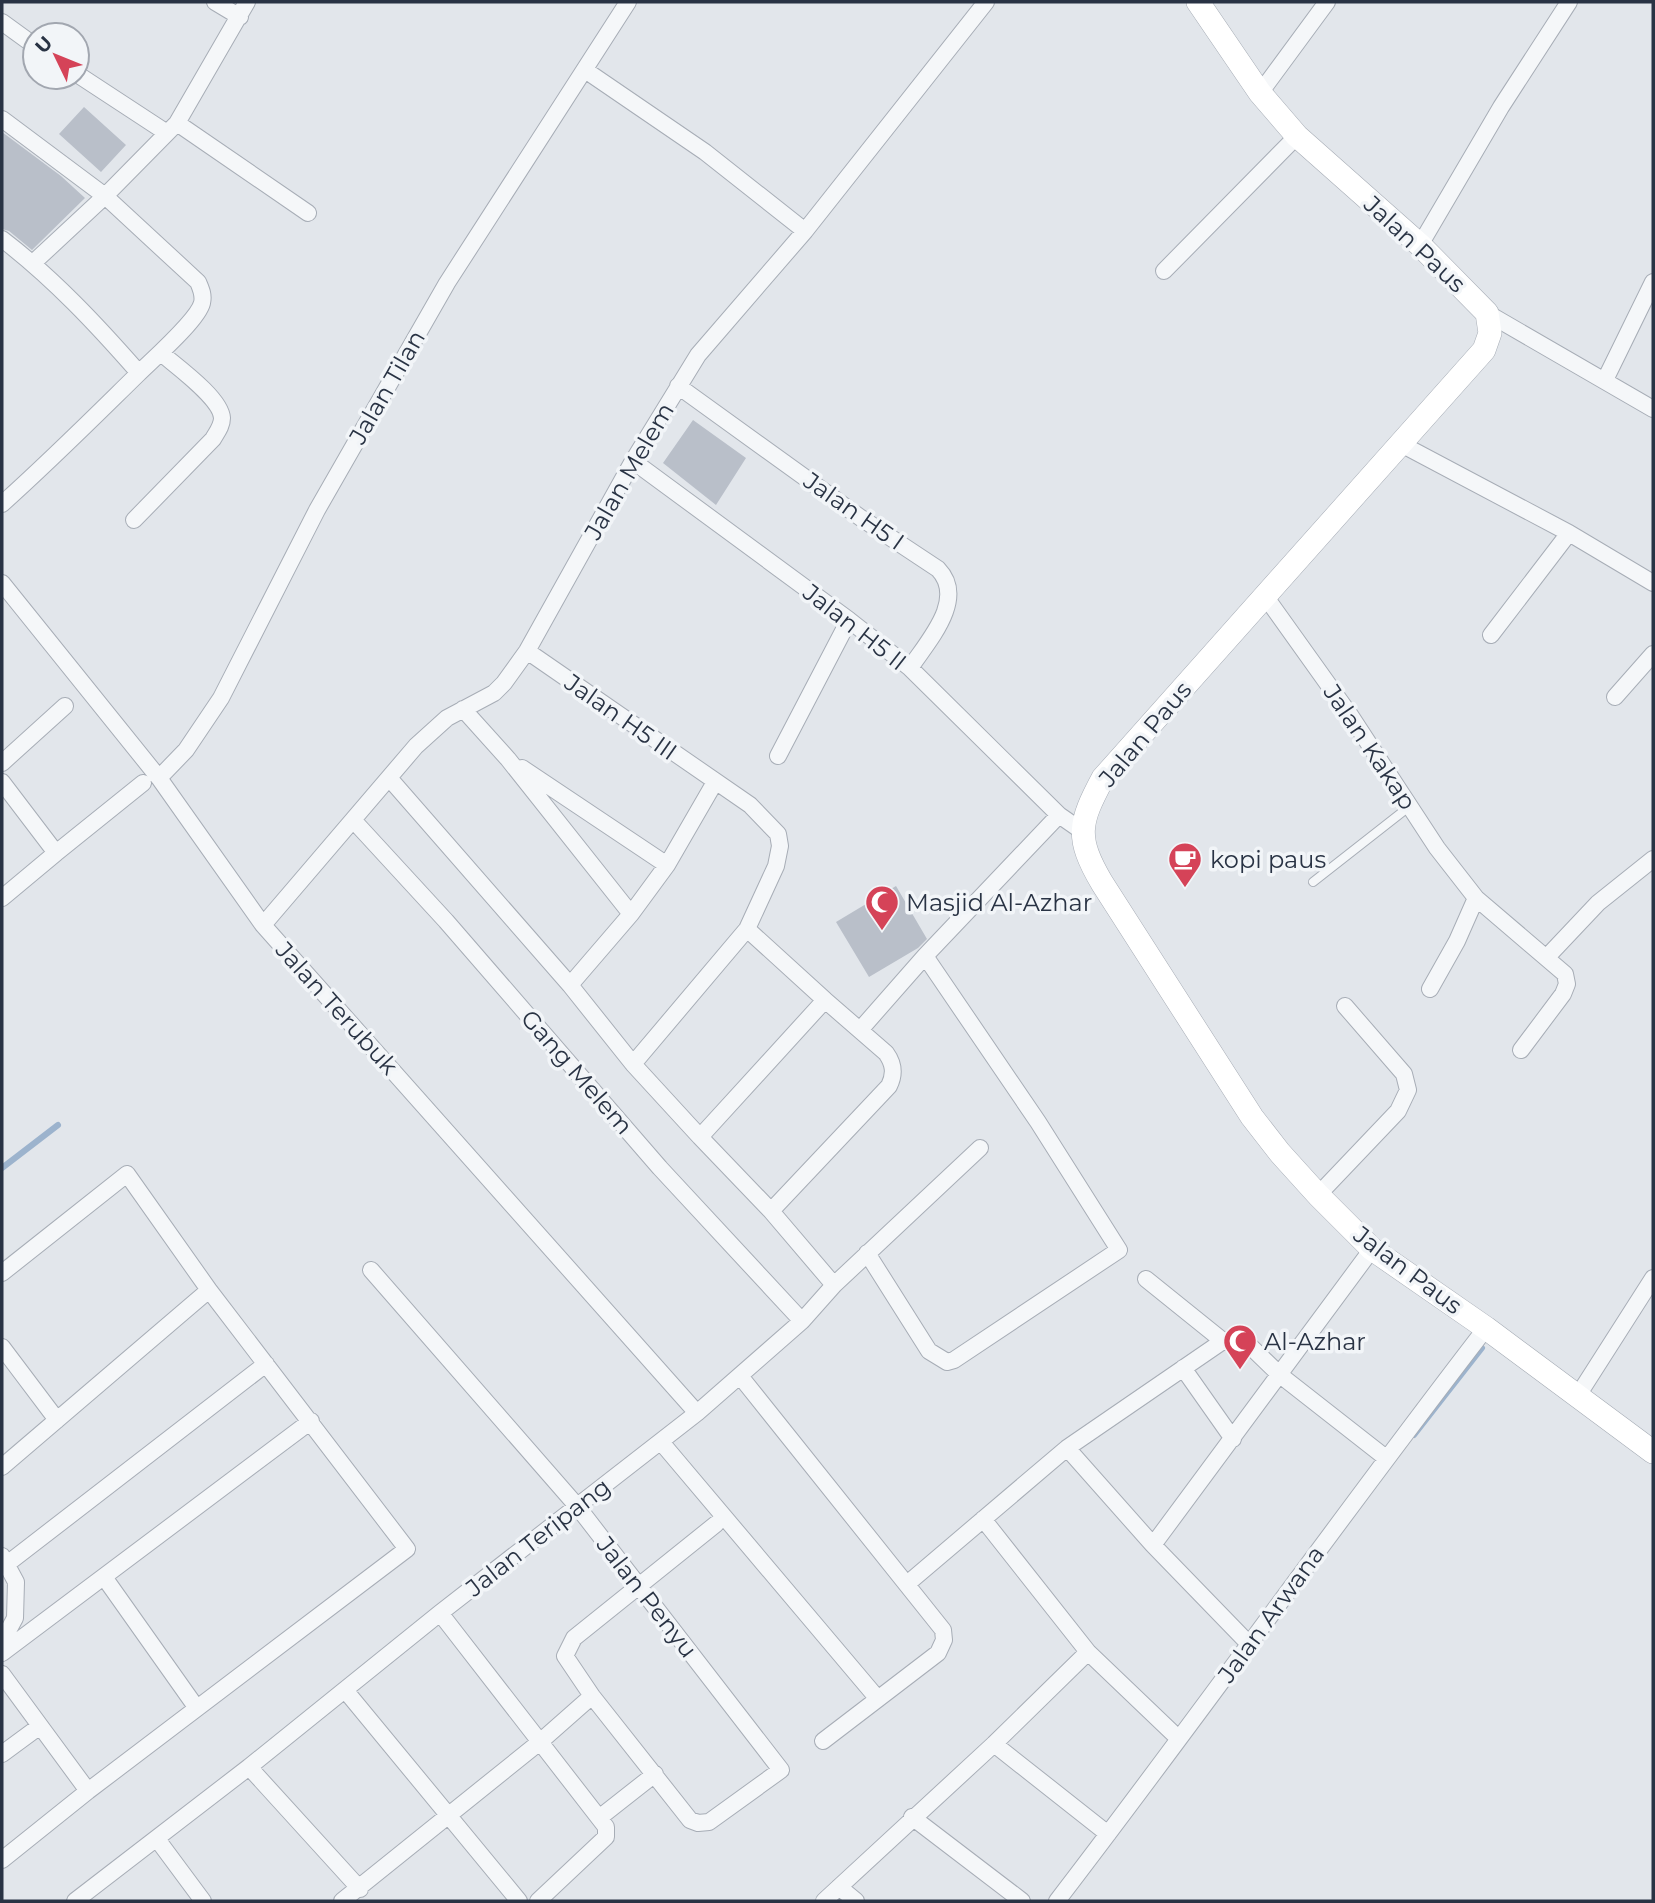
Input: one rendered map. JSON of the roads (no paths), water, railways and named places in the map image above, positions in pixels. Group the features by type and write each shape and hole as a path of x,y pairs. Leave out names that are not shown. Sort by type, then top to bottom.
{"main road":[{"name":"Jalan Paus","path":"1198,2 1259,93 1297,136 1420,245 1487,313 1490,333 1484,350 1103,778 1085,816 1082,831 1084,846 1102,883 1245,1105 1280,1153 1318,1195 1372,1249 1486,1328 1653,1452"}],"street":[{"path":"215,2 240,17"},
{"path":"33,263 105,196 172,128 247,2"},
{"name":"Jalan Tilan","path":"159,778 186,750 221,698 317,510 447,282 628,2"},
{"name":"Jalan Melem","path":"263,925 416,746 447,718 494,693 504,683 527,651 633,461 698,355 805,232 986,2"},
{"path":"1259,93 1327,2"},
{"path":"1420,245 1501,107 1569,2"},
{"path":"2,22 21,36"},
{"path":"585,70 696,145 805,232"},
{"path":"91,82 172,128 308,213"},
{"path":"2,119 105,196 198,282 202,291 198,312 161,353 2,504"},
{"path":"1164,271 1297,136"},
{"path":"2,239 33,263 94,322 139,373"},
{"path":"1605,380 1653,282"},
{"path":"1487,313 1653,409"},
{"path":"134,520 213,439 222,419 215,400 161,353"},
{"name":"Jalan H5 I","path":"678,386 945,576 950,595 947,607 910,668"},
{"path":"1401,444 1569,533 1653,583"},
{"name":"Jalan H5 II","path":"633,461 910,668 1059,815 1082,831"},
{"path":"1491,635 1569,533"},
{"name":"Jalan Terubuk","path":"2,583 159,778 263,925 697,1413"},
{"name":"Jalan Kakap","path":"1265,596 1350,715 1437,848 1476,898 1565,974 1567,984 1563,994 1521,1050"},
{"path":"778,756 849,620"},
{"name":"Jalan H5 III","path":"527,651 750,804 778,834 780,846 776,866 747,929 633,1064"},
{"path":"1615,697 1653,654"},
{"path":"2,763 65,706"},
{"path":"463,709 508,759 631,914"},
{"path":"508,759 667,865"},
{"path":"390,779 570,985 633,1064 771,1212 834,1285"},
{"path":"2,782 56,853"},
{"path":"570,985 631,914 667,865 715,782"},
{"path":"2,898 143,783"},
{"path":"860,1030 925,956 1059,815"},
{"name":"Gang Melem","path":"354,821 446,921 660,1168 802,1321"},
{"path":"1547,957 1598,903 1653,859"},
{"path":"1430,989 1457,941 1476,898"},
{"path":"747,929 890,1058 894,1073 889,1086 771,1212"},
{"path":"867,1253 929,1351 947,1362 954,1360 1119,1250 1038,1122 925,956"},
{"path":"701,1137 825,1000"},
{"path":"1318,1195 1398,1111 1408,1090 1404,1074 1345,1006"},
{"name":"Jalan Teripang","path":"75,1901 697,1413 802,1321 834,1285 980,1148"},
{"path":"2,1273 127,1174 209,1290 407,1549 197,1707 2,1860"},
{"path":"1153,1545 1372,1249"},
{"name":"Jalan Penyu","path":"370,1270 577,1506 781,1770 709,1822 702,1824 690,1819 655,1774"},
{"path":"1577,1396 1653,1278"},
{"path":"1146,1279 1223,1340 1250,1346 1280,1375 1386,1458"},
{"path":"2,1467 209,1290"},
{"name":"Jalan Arwana","path":"1057,1901 1386,1458 1486,1328"},
{"path":"907,1584 1067,1448 1223,1340"},
{"path":"2,1347 57,1420"},
{"path":"2,1642 15,1618 16,1582 4,1560 266,1364"},
{"path":"1183,1368 1233,1439"},
{"path":"740,1376 941,1626 944,1634 939,1653 823,1741"},
{"path":"2,1653 311,1421"},
{"path":"661,1442 878,1699"},
{"path":"1067,1448 1153,1545 1249,1644"},
{"path":"983,1519 1088,1652 1179,1740"},
{"path":"600,1818 655,1774 566,1660 569,1645 574,1637 716,1524"},
{"path":"104,1577 197,1707"},
{"path":"440,1612 606,1827 606,1837 538,1901"},
{"path":"824,1901 994,1744 1088,1652"},
{"path":"2,1674 88,1791"},
{"path":"345,1690 519,1901"},
{"path":"342,1901 541,1741 592,1696"},
{"path":"2,1754 40,1726"},
{"path":"994,1744 1108,1834"},
{"path":"248,1767 360,1889"},
{"path":"912,1817 1022,1901"},
{"path":"157,1839 203,1901"},
{"path":"839,1887 856,1901"}],"lane":[{"path":"1313,882 1410,806"}],"waterway":[{"path":"2,1168 58,1125"},
{"path":"1414,1435 1482,1348"}],"place":[{"name":"kopi paus","path":"1185,889"},
{"name":"Masjid Al-Azhar","path":"882,932"},
{"name":"Al-Azhar","path":"1240,1371"}]}
